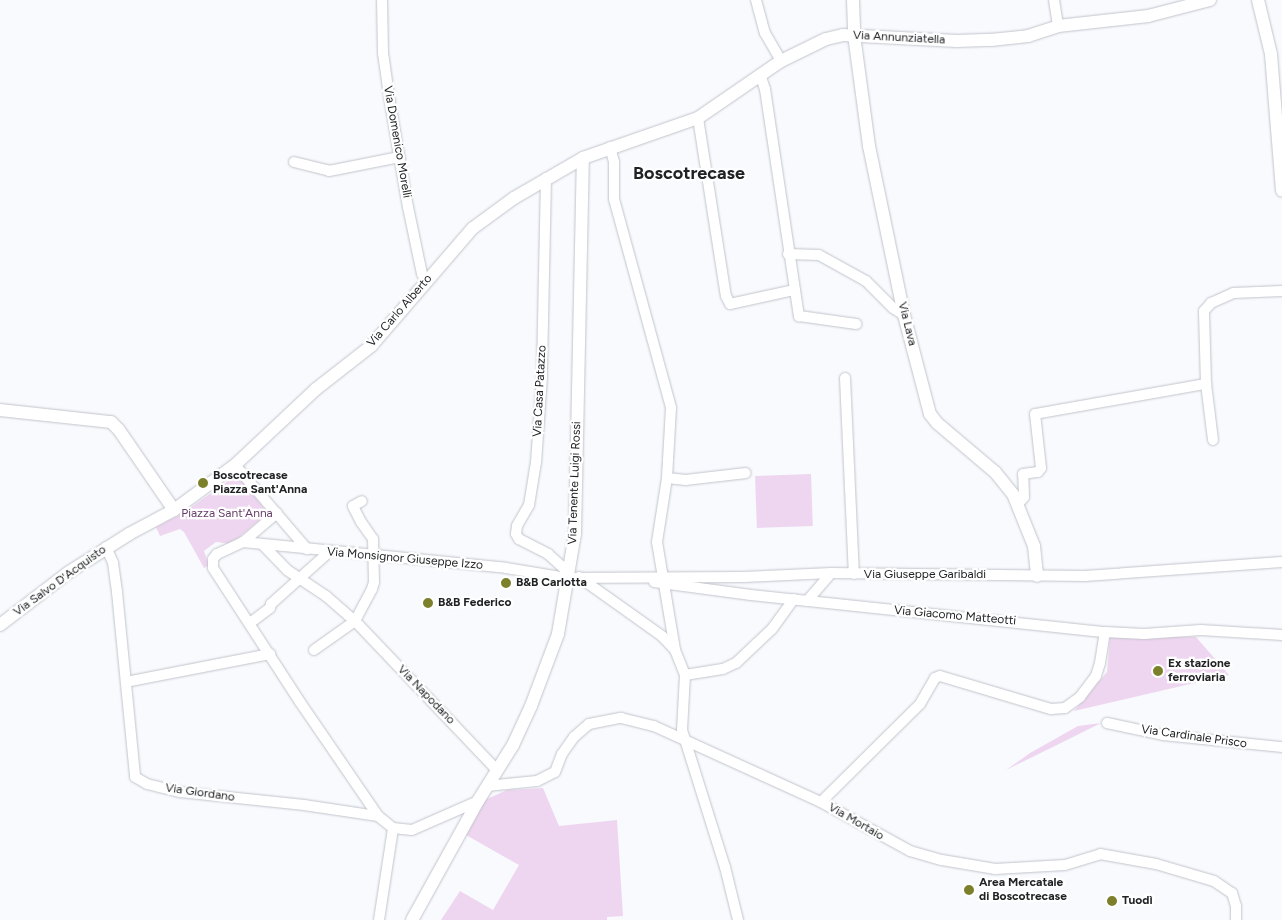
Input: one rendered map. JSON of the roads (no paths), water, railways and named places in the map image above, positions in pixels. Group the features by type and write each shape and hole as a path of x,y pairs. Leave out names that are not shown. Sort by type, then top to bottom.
{"street":[{"name":"Via Domenico Morelli","path":"382,0 384,64 420,265 426,281"},
{"path":"756,0 765,33 781,61"},
{"name":"Via Lava","path":"853,0 854,34 869,146 904,315 930,414 937,423 995,472 1013,494 1034,546 1037,576"},
{"path":"1054,0 1058,26"},
{"name":"Via Annunziatella","path":"583,158 610,147 698,118 781,61 826,39 854,34 957,41 992,40 1028,36 1058,26 1148,16 1210,0"},
{"path":"1258,0 1271,54 1282,191"},
{"path":"760,77 765,89 788,254 799,316 856,324"},
{"path":"698,118 726,296 730,304 794,290"},
{"path":"610,147 614,162 614,199 671,408 667,478 658,534 662,581 675,650 685,675 681,720 685,742 725,868 738,920"},
{"path":"294,162 329,171 400,157"},
{"name":"Via Carlo Alberto","path":"174,510 236,466 316,389 371,346 473,228 546,178 583,158"},
{"name":"Via Tenente Luigi Rossi","path":"412,920 478,801 513,746 531,706 558,634 572,576 575,534 583,158"},
{"name":"Via Casa Patazzo","path":"546,178 542,377 536,462 529,504 517,526 516,534 519,539 548,554 572,576"},
{"path":"788,254 819,255 866,281 893,308 904,315"},
{"path":"1213,440 1206,384 1204,311 1211,303 1234,293 1282,291"},
{"path":"844,378 854,574"},
{"path":"1018,504 1024,497 1023,474 1038,472 1041,468 1035,414 1206,384"},
{"path":"0,410 111,422 120,430 174,510"},
{"path":"236,466 306,549"},
{"path":"667,478 686,480 746,473"},
{"path":"314,650 355,621 372,589 373,539 361,522 354,506 362,501"},
{"name":"Via Salvo D'Acquisto","path":"0,625 69,572 106,547 174,510"},
{"path":"277,513 243,542 216,554 213,559 213,568 378,816 393,828 412,830 478,801"},
{"name":"Via Monsignor Giuseppe Izzo","path":"243,542 264,546 374,555 572,576"},
{"name":"Via Napodano","path":"264,546 287,570 326,596 355,621 497,770"},
{"name":"Via Giordano","path":"106,547 113,563 135,777 147,784 180,792 304,805 378,816"},
{"path":"250,623 270,608 271,604 329,552"},
{"name":"Via Giuseppe Garibaldi","path":"662,581 831,573 1085,576 1282,562"},
{"path":"807,601 831,573"},
{"path":"572,576 662,636 675,650"},
{"name":"Via Giacomo Matteotti","path":"572,576 662,581 794,600 1105,632 1144,634 1200,630 1282,635"},
{"path":"685,675 723,669 736,663 772,629 794,600"},
{"path":"821,802 920,704 935,678 940,676 1051,709 1064,708 1080,697 1096,676 1105,632"},
{"path":"126,682 270,654"},
{"name":"Via Mortaio","path":"487,786 537,781 555,772 562,754 574,738 589,724 621,718 654,726 685,742 821,802 910,851 942,860 996,869 1066,866 1100,854 1180,870 1214,881 1232,893 1236,906 1236,920"},
{"name":"Via Cardinale Prisco","path":"1107,723 1163,735 1282,747"},
{"path":"379,920 393,828"}],"place":[{"name":"Boscotrecase Piazza Sant'Anna","path":"203,483"},
{"name":"B&B Carlotta","path":"506,583"},
{"name":"B&B Federico","path":"428,603"},
{"name":"Ex stazione ferroviaria","path":"1158,671"},
{"name":"Area Mercatale di Boscotrecase","path":"969,890"},
{"name":"Tuodì","path":"1112,901"}],"district":[{"name":"Boscotrecase","path":"689,173"}],"park label":[{"name":"Piazza Sant'Anna","path":"227,514"}]}
